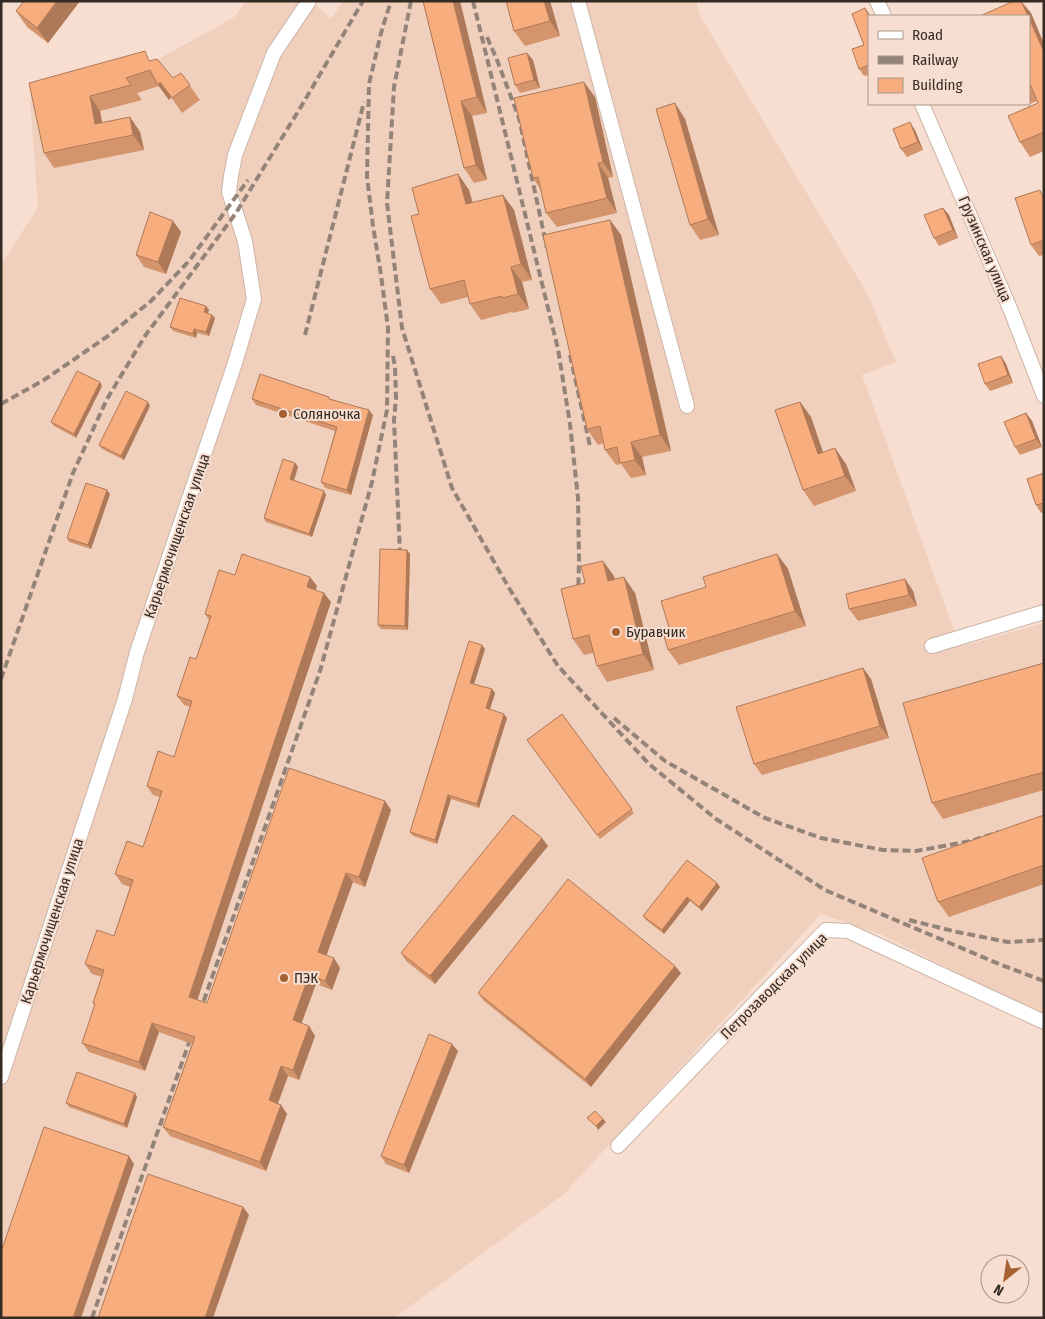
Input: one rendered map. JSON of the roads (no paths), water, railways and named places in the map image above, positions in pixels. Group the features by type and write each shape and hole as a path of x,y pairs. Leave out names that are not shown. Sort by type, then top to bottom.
{"street":[{"name":"Карьермочищенская улица","path":"1,1077 125,699 137,652 235,363 254,299 245,241 228,192 230,176 257,95 274,54 309,1"},
{"path":"578,1 687,406"},
{"path":"877,1 884,15"},
{"name":"Грузинская улица","path":"922,105 1011,311 1044,396"},
{"path":"932,646 1044,612"},
{"name":"Петрозаводская улица","path":"618,1146 826,930 848,931 1044,1022"}],"railway":[{"path":"1,679 73,473 107,399 145,336 236,213 363,1"},
{"path":"92,1318 320,671 372,482 387,410 388,328 367,177 369,84 391,1"},
{"path":"411,1 394,87 387,203 402,328 452,488 509,588 558,666 649,764 716,819 825,890 999,964 1044,981"},
{"path":"473,1 558,349 570,424 578,498 578,600"},
{"path":"487,37 519,118 547,248"},
{"path":"305,335 364,102"},
{"path":"1,404 44,380 108,336 151,301 189,261 248,180"},
{"path":"570,355 590,446"},
{"path":"393,356 395,367 396,398 394,420 400,553"},
{"path":"614,718 665,761 765,818 821,838 883,850 916,851 971,841 999,832"},
{"path":"909,920 1008,942 1044,940"}],"place":[{"name":"Соляночка","path":"283,414"},
{"name":"Буравчик","path":"616,632"},
{"name":"ПЭК","path":"284,978"}]}
